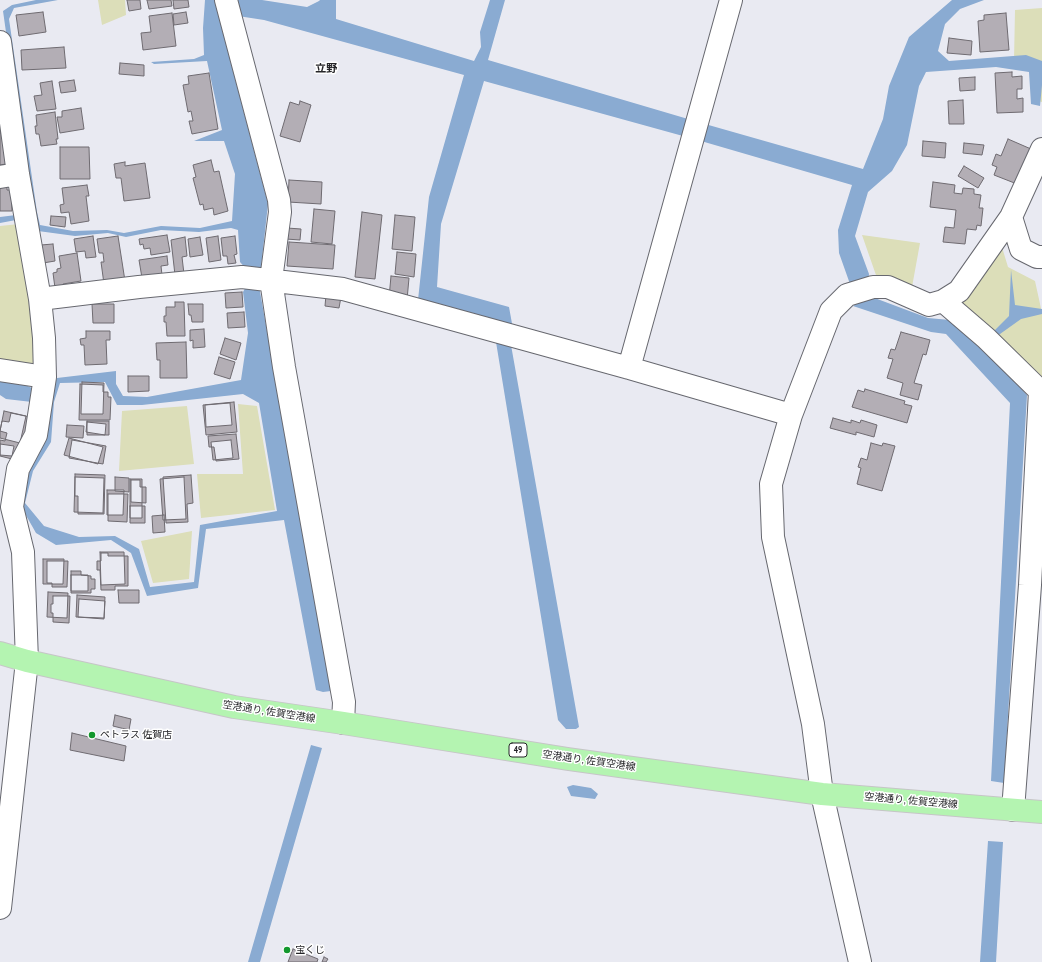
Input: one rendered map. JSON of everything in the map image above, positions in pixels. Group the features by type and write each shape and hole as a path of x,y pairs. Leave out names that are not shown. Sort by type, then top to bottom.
{"main road":[{"name":"空港通り, 佐賀空港線","path":"0,653 28,661 234,707 568,759 822,794 1042,812"}],"street":[{"path":"630,368 731,0"},
{"path":"228,9 279,200 280,212 271,280 284,367 344,702 343,723"},
{"path":"0,42 9,175 40,298 44,338 44,380 36,435 18,469 12,507 23,552 28,661 0,908"},
{"path":"860,962 822,794 813,724 773,536 771,484 791,415 831,311 847,295 866,289 888,286 929,305 942,301 959,291 1012,217 1042,149"},
{"path":"1012,217 1021,249 1037,257 1042,257"},
{"path":"40,298 242,277 343,289 630,368 791,415"},
{"path":"942,301 986,338 1041,391 1030,585 1013,810"},
{"path":"0,370 44,380"}],"green space":[{"path":"98,0 125,0 126,15 102,25"},
{"path":"1042,8 1042,102 1037,101 1038,68 1014,61 1015,10"},
{"path":"19,224 36,325 34,366 0,362 0,226"},
{"path":"862,235 920,243 912,287 877,278"},
{"path":"1001,244 1008,267 1035,281 1042,313 1042,385 957,306"},
{"path":"238,404 257,406 275,510 201,518 197,474 243,474"},
{"path":"187,406 194,464 119,471 122,411"},
{"path":"192,531 189,579 153,583 141,541"}],"water":[{"path":"36,0 58,0 14,8 9,19 40,225 73,231 107,230 124,233 161,226 200,228 232,221 235,174 224,141 194,141 222,130 207,61 154,64 151,62 194,59 204,55 203,28 205,0 262,0 307,7 320,0 336,0 336,19 474,61 481,47 480,32 490,0 505,0 488,60 863,169 883,119 889,86 909,37 952,0 984,0 960,9 945,24 938,51 949,61 1026,55 1042,61 1040,106 1031,104 1029,72 996,67 926,72 919,86 907,145 892,171 868,192 855,236 869,274 868,281 872,297 928,318 950,320 987,351 1027,395 1004,783 991,781 1010,403 946,334 931,332 853,306 864,300 850,284 839,253 838,230 852,185 701,141 484,81 441,224 437,287 509,307 513,329 418,300 429,197 464,75 264,20 238,16 219,18 268,204 259,286 331,691 323,692 316,690 284,520 206,529 198,588 147,596 131,553 111,540 56,545 36,533 19,503 27,467 47,439 50,400 32,402 6,399 0,395 0,377 13,379 34,389 52,388 57,378 116,371 116,384 123,396 147,397 241,380 248,333 243,292 247,285 248,271 240,262 238,230 231,228 199,232 161,230 126,237 108,233 75,236 38,231 32,216 3,11 12,5","holes":["105,382 117,405 142,405 243,394 259,403 277,511 200,525 194,582 150,587 139,549 115,536 79,537 44,526 25,503 33,471 51,442 54,402 60,383"]},
{"path":"16,215 16,220 0,223 0,217"},
{"path":"1011,270 1015,305 1042,309 1042,314 1021,319 993,339 990,335 1009,316"},
{"path":"496,342 511,345 579,727 576,729 566,729 558,720"},
{"path":"311,745 322,748 260,962 248,962"},
{"path":"573,785 591,788 598,794 595,799 571,796 567,787"},
{"path":"988,841 1003,842 996,962 980,962"}],"building":[{"path":"127,0 140,0 141,9 129,11"},
{"path":"147,0 171,0 172,6 149,9"},
{"path":"173,0 188,0 189,7 174,9"},
{"path":"43,12 46,32 19,36 16,15"},
{"path":"186,12 188,23 174,25 173,14"},
{"path":"172,13 176,46 143,50 141,33 151,32 149,16"},
{"path":"1006,13 1009,50 980,52 978,21 984,20 984,15"},
{"path":"949,38 972,41 971,55 947,53"},
{"path":"64,47 66,68 22,70 21,50"},
{"path":"120,63 144,65 144,76 119,74"},
{"path":"1012,72 1012,77 1022,76 1022,89 1017,89 1017,99 1023,98 1023,112 997,113 995,73"},
{"path":"209,73 218,129 192,134 189,121 193,121 191,111 188,112 183,85 189,84 188,76"},
{"path":"975,77 975,90 960,91 959,78"},
{"path":"74,80 76,91 61,93 59,82"},
{"path":"52,81 56,109 37,111 34,96 42,95 40,83"},
{"path":"963,100 964,124 949,124 948,101"},
{"path":"300,101 311,105 300,142 280,136 290,102 299,105"},
{"path":"81,108 84,129 60,133 57,117 62,117 62,111"},
{"path":"55,112 58,139 56,139 57,144 41,146 39,134 36,134 36,115"},
{"path":"0,126 1,134 4,134 6,164 0,165"},
{"path":"1008,139 1031,149 1017,184 994,175 997,167 992,165 996,154 1001,156"},
{"path":"923,141 946,143 945,158 922,156"},
{"path":"964,143 984,145 982,155 963,153"},
{"path":"60,147 89,147 90,179 60,179"},
{"path":"211,160 214,172 219,171 228,211 214,215 213,208 204,210 203,204 200,205 193,178 196,177 193,165"},
{"path":"125,162 125,166 145,163 150,198 124,201 121,178 116,178 114,164"},
{"path":"964,166 984,178 978,188 958,176"},
{"path":"289,180 322,182 321,204 288,202"},
{"path":"0,182 7,182 7,190 11,190 12,211 0,211"},
{"path":"933,182 955,185 954,193 962,194 963,188 974,189 974,194 981,195 979,208 983,208 981,226 977,225 976,230 967,229 965,244 943,242 945,227 954,228 956,210 930,207"},
{"path":"87,185 89,196 86,196 89,221 71,224 69,212 61,213 60,205 64,204 62,188"},
{"path":"314,209 335,211 332,244 311,242"},
{"path":"362,212 382,215 375,279 355,277"},
{"path":"395,215 415,217 412,251 392,249"},
{"path":"51,216 66,217 65,227 50,225"},
{"path":"287,228 301,229 300,240 286,239"},
{"path":"167,235 170,252 151,255 150,248 144,249 143,244 140,245 139,239"},
{"path":"93,236 96,257 86,258 85,251 76,252 74,239"},
{"path":"118,236 125,281 104,284 101,262 104,262 103,253 99,253 97,239"},
{"path":"218,236 221,260 209,262 206,238"},
{"path":"235,236 237,254 234,255 236,263 228,264 227,256 223,256 221,238"},
{"path":"185,237 187,256 182,257 184,274 175,275 171,240"},
{"path":"200,237 203,255 190,257 188,239"},
{"path":"289,242 335,245 333,269 287,266"},
{"path":"53,244 55,261 43,263 41,245"},
{"path":"397,252 416,254 414,277 395,274"},
{"path":"77,253 81,281 63,284 63,287 55,288 53,273 57,272 57,269 61,268 59,256"},
{"path":"167,256 168,265 161,266 162,275 142,278 139,260"},
{"path":"391,276 409,278 407,300 389,298"},
{"path":"242,292 243,307 226,308 225,293"},
{"path":"326,295 341,297 339,308 325,306"},
{"path":"175,302 184,302 185,336 167,336 166,322 164,322 166,307 175,307"},
{"path":"92,304 114,304 114,323 93,323"},
{"path":"188,304 203,304 203,322 192,322 191,315 189,315"},
{"path":"244,312 245,327 228,328 227,313"},
{"path":"204,329 205,347 193,348 193,340 190,341 190,330"},
{"path":"86,331 110,331 110,340 106,340 107,364 85,365 84,345 81,345 80,339 86,338"},
{"path":"901,332 930,340 926,355 923,354 914,383 922,385 918,400 900,395 903,383 887,378 893,359 888,358 891,349 895,350"},
{"path":"225,338 241,343 236,360 220,354"},
{"path":"186,342 187,378 160,378 160,360 157,360 156,343"},
{"path":"219,357 235,362 230,379 214,374"},
{"path":"128,376 149,376 149,391 128,392"},
{"path":"82,382 104,383 103,414 81,414"},
{"path":"80,384 103,385 103,392 108,392 108,397 111,397 110,420 79,420"},
{"path":"865,389 905,401 904,404 912,406 907,423 852,407 858,390 864,392"},
{"path":"234,402 237,432 206,435 203,405"},
{"path":"230,403 232,425 206,427 205,405"},
{"path":"4,411 26,416 20,443 0,438"},
{"path":"11,413 30,417 23,450 16,460 0,456 0,440 5,441 7,433 0,431 2,421 9,422"},
{"path":"833,418 851,423 851,420 860,423 861,420 877,425 874,437 856,432 856,435 830,428"},
{"path":"87,421 109,421 109,435 87,435"},
{"path":"87,422 106,424 105,435 86,432"},
{"path":"67,425 84,426 83,438 66,437"},
{"path":"236,434 239,459 216,461 214,447 209,447 208,436"},
{"path":"69,438 103,447 98,464 64,455"},
{"path":"72,440 106,446 103,464 69,458"},
{"path":"231,440 233,458 213,460 211,442"},
{"path":"871,443 882,446 883,443 895,446 882,491 857,484 861,468 858,467 861,458 867,460"},
{"path":"0,444 14,446 12,456 0,455"},
{"path":"75,474 105,475 104,514 78,514 78,496 75,496"},
{"path":"191,475 193,503 187,504 188,522 166,523 163,477"},
{"path":"75,477 104,478 103,513 74,512"},
{"path":"115,477 129,478 129,492 115,491"},
{"path":"184,477 186,519 163,520 160,479"},
{"path":"130,479 142,479 142,518 130,518"},
{"path":"131,480 140,480 140,487 146,487 146,503 131,502"},
{"path":"107,490 124,490 123,515 107,515"},
{"path":"108,494 128,494 127,522 108,521"},
{"path":"130,506 145,506 145,523 130,523"},
{"path":"164,515 165,532 153,533 152,516"},
{"path":"100,552 124,552 125,584 101,585"},
{"path":"101,553 108,553 108,556 128,556 128,586 115,586 115,590 101,590 100,570 97,570 97,561 101,561"},
{"path":"43,559 64,559 63,584 43,584"},
{"path":"47,561 68,561 67,587 52,587 52,583 47,583"},
{"path":"71,571 81,571 81,575 91,576 91,579 95,579 95,589 91,589 91,593 71,593"},
{"path":"71,575 88,575 88,591 71,591"},
{"path":"118,590 139,590 139,603 119,603"},
{"path":"48,592 68,593 67,618 47,617"},
{"path":"77,595 105,597 104,618 76,617"},
{"path":"53,596 70,596 69,623 53,622 51,604 53,604"},
{"path":"79,599 105,601 104,619 78,617"},
{"path":"115,715 131,719 129,730 113,726"},
{"path":"72,733 126,746 124,761 70,750"},
{"name":"宝くじ","path":"285,947 291,949 289,953 283,951"},
{"path":"293,949 318,959 317,962 288,962"},
{"path":"324,957 328,959 326,962 322,962"}],"place":[{"name":"ペトラス 佐賀店","path":"92,735"},
{"name":"宝くじ","path":"287,950"}],"district":[{"name":"立野","path":"326,69"}]}
